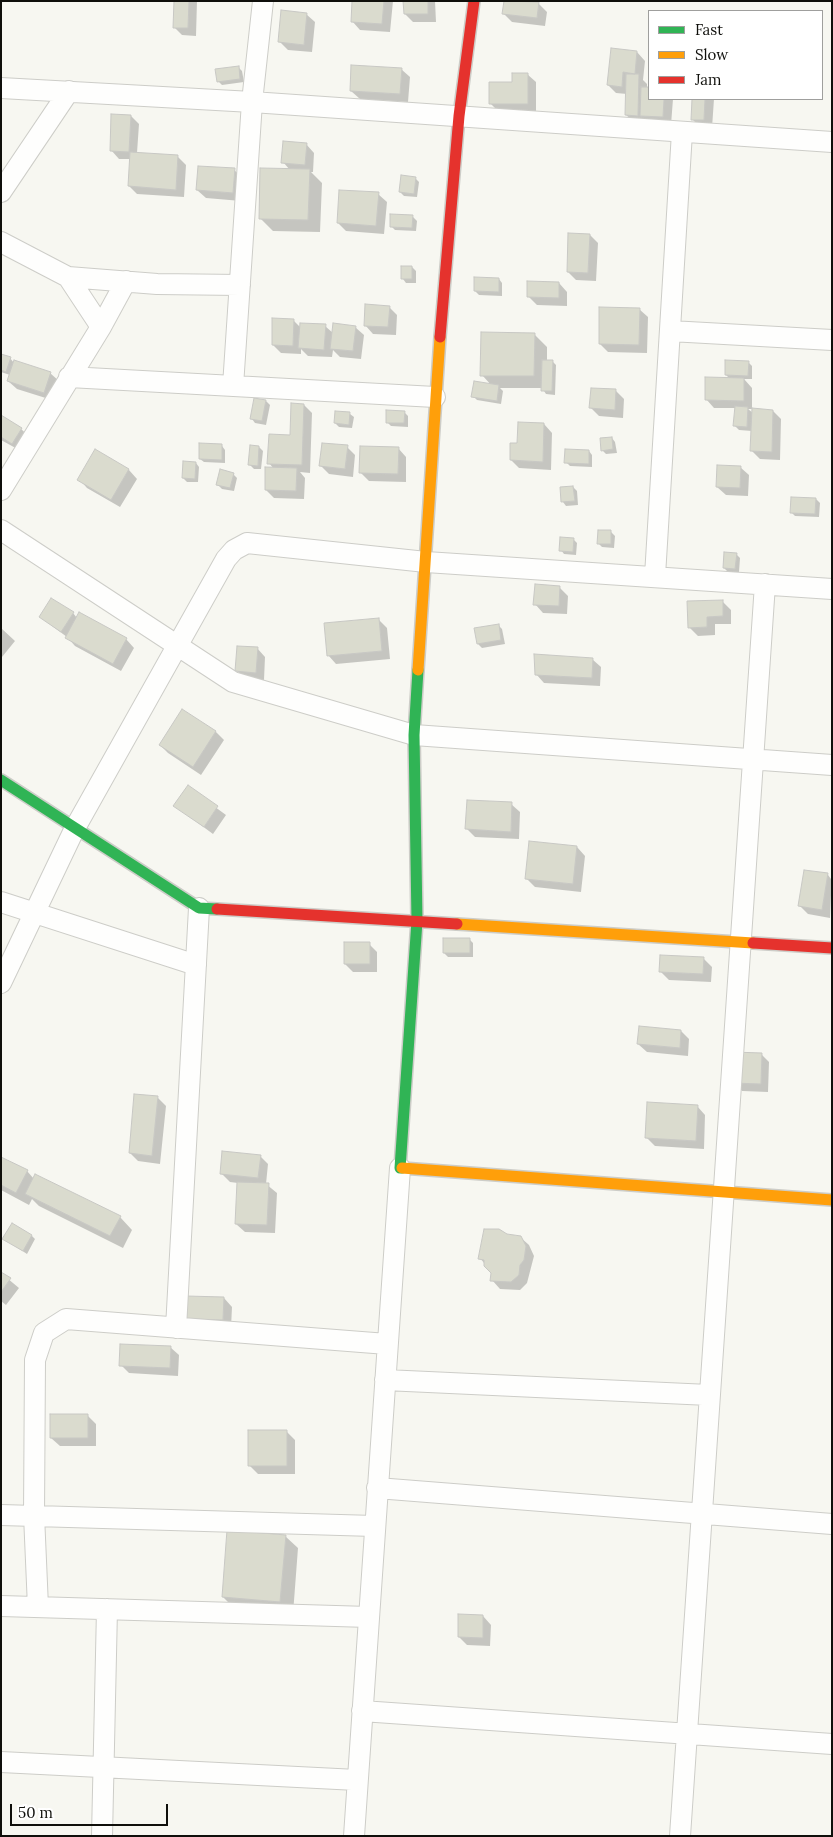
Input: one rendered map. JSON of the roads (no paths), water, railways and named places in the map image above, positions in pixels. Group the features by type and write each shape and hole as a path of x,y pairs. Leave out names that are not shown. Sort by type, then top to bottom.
{"street":[{"path":"233,386 252,102 263,1"},
{"path":"354,1836 416,921 414,735 436,397 459,116 474,1"},
{"path":"1,88 252,102 832,142"},
{"path":"1,192 68,91"},
{"path":"655,576 682,132"},
{"path":"1,242 68,278 240,286"},
{"path":"68,278 101,327"},
{"path":"1,490 101,327 126,281"},
{"path":"670,331 832,340"},
{"path":"69,377 436,397"},
{"path":"1,530 233,682 414,735 832,766"},
{"path":"1,983 75,828 179,646 226,559 234,550 247,543 426,562 832,589"},
{"path":"680,1836 765,584"},
{"path":"1,780 199,908 832,948"},
{"path":"1,902 196,966"},
{"path":"176,1328 199,908"},
{"path":"400,1168 832,1200"},
{"path":"38,1607 34,1515 35,1360 44,1333 66,1319 388,1344"},
{"path":"385,1380 710,1395"},
{"path":"377,1488 832,1524"},
{"path":"1,1515 374,1526"},
{"path":"1,1606 368,1616"},
{"path":"102,1836 107,1609"},
{"path":"362,1711 832,1744"},
{"path":"1,1762 357,1780"}]}
